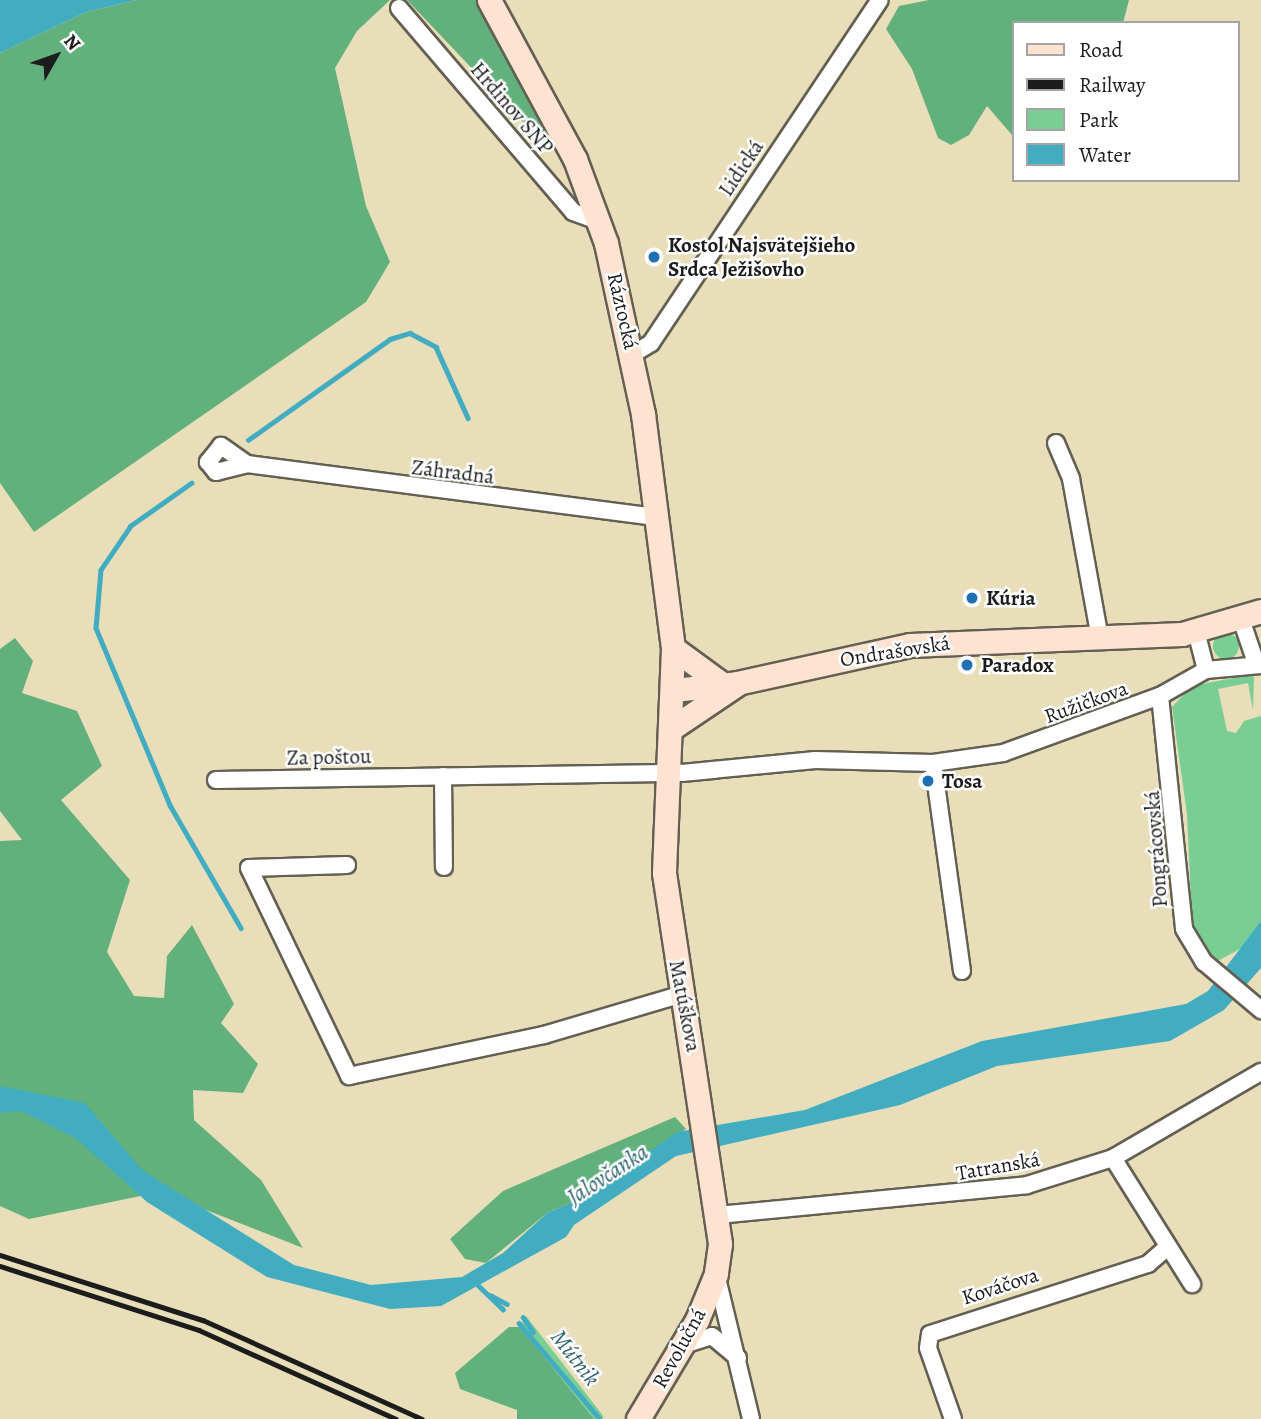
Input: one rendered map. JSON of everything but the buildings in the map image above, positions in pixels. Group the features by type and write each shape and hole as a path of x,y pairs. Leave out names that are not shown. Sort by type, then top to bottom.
{"main road":[{"name":"Ráztocká","path":"489,0 575,159 601,222 633,354 673,648"},
{"name":"Ondrašovská","path":"674,690 730,684 910,645 1100,639 1196,631 1251,615"},
{"path":"673,648 730,684"},
{"name":"Matúškova","path":"673,648 674,690 666,772 664,873 711,1157 718,1215 716,1274"},
{"name":"Ondrašovská","path":"672,728 730,684"},
{"name":"Revolučná","path":"638,1419 682,1346 716,1274"}],"street":[{"name":"Lidická","path":"633,354 651,343 880,0"},
{"name":"Hrdinov SNP","path":"399,8 573,212 601,222"},
{"path":"1056,443 1071,479 1100,639"},
{"name":"Záhradná","path":"247,464 654,517"},
{"path":"1196,631 1206,670 1258,664 1251,615"},
{"name":"Ružičkova","path":"666,772 816,760 933,763 1003,754 1160,696 1206,670"},
{"name":"Pongrácovská","path":"1160,696 1177,817 1182,921 1213,971 1243,999 1261,1010"},
{"path":"933,763 962,971"},
{"name":"Za poštou","path":"216,780 666,772"},
{"path":"443,776 444,867"},
{"path":"347,865 249,868 349,1076 544,1035 682,994"},
{"name":"Tatranská","path":"718,1215 996,1191 1113,1158 1261,1072"},
{"path":"1113,1158 1165,1249 1192,1284"},
{"name":"Kováčova","path":"953,1419 928,1348 930,1334 1148,1264 1165,1249"},
{"name":"Matúškova","path":"716,1274 739,1359 751,1419"},
{"path":"682,1346 712,1336 739,1359"}],"green space":[{"path":"137,0 390,0 357,31 335,68 366,206 390,262 366,302 34,532 0,483 0,53 86,12"},
{"path":"407,0 476,0 549,129 536,136"},
{"path":"929,0 1129,0 1124,21 1012,21 1012,135 987,106 969,135 951,145 938,138 912,69 886,29 899,6"},
{"path":"1226,633 1235,637 1239,646 1235,655 1226,659 1217,655 1213,646 1217,637"},
{"path":"15,638 33,661 22,693 77,711 102,766 61,800 130,880 107,952 134,996 164,998 167,956 192,925 234,1004 221,1023 258,1064 243,1093 193,1090 194,1120 261,1180 303,1248 160,1192 29,1219 0,1206 0,841 22,840 0,811 0,649"},
{"path":"1254,674 1253,710 1248,683 1218,689 1227,731 1236,733 1244,721 1261,716 1261,921 1247,945 1216,962 1192,922 1187,814 1172,707 1192,686"},
{"path":"675,1117 686,1129 587,1196 547,1213 486,1263 465,1259 450,1239 503,1191"},
{"path":"526,1316 604,1417 594,1419 520,1327"},
{"path":"509,1327 520,1327 594,1419 517,1419 517,1410 460,1389 455,1373"}],"water":[{"path":"0,0 137,0 86,12 0,53"},
{"path":"1261,921 1261,968 1224,1010 1170,1041 997,1066 900,1105 676,1156 574,1225 566,1237 441,1306 390,1309 267,1277 147,1202 77,1139 21,1111 0,1113 0,1086 85,1103 142,1170 294,1265 371,1285 462,1277 503,1253 547,1213 587,1196 677,1132 805,1110 982,1041 1186,1004 1208,991"}],"waterway":[{"path":"248,440 390,339 410,333 436,347 468,418"},
{"path":"192,483 131,526 101,570 96,628 170,805 241,928"},
{"name":"Mútnik","path":"478,1285 503,1309"},
{"name":"Mútnik","path":"490,1295 507,1304"},
{"path":"523,1317 533,1332"},
{"name":"Mútnik","path":"519,1323 600,1419"}],"railway":[{"path":"0,1255 203,1320 422,1419"},
{"path":"0,1266 199,1330 396,1419"}],"place":[{"name":"Kostol Najsvätejšieho Srdca Ježišovho","path":"654,257"},
{"name":"Kúria","path":"972,598"},
{"name":"Paradox","path":"967,665"},
{"name":"Tosa","path":"928,781"}],"water label":[{"name":"Jalovčanka","path":"608,1175"}]}
